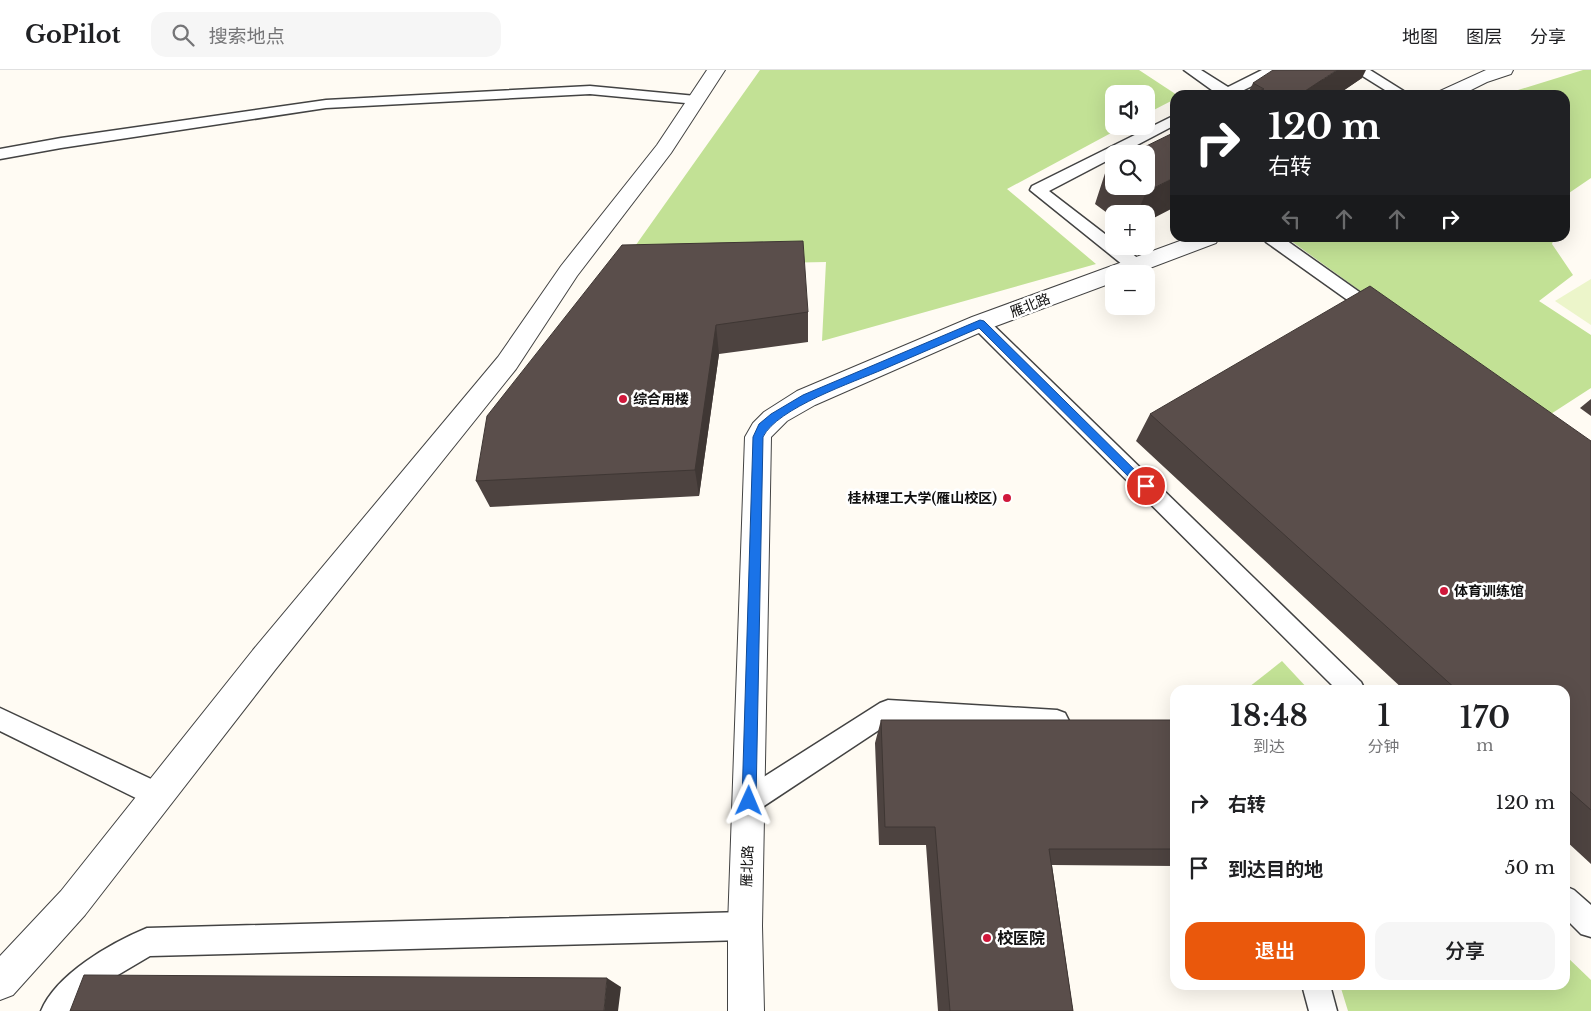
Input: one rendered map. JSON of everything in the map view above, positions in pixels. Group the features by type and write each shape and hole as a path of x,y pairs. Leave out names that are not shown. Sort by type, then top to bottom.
{"street":[{"path":"0,982 73,903 264,660 507,363 569,271 664,149 716,70"},
{"path":"1456,90 1504,70"},
{"name":"雁北路","path":"1137,265 1197,242"},
{"name":"雁北路","path":"746,1011 749,801 758,437 760,432 775,417 806,398 980,324 1105,277"}],"lane":[{"path":"1191,70 1219,90"},
{"path":"1233,90 1274,70"},
{"path":"1360,70 1394,90"},
{"path":"0,154 61,143 326,104 590,90 696,100"},
{"path":"1133,265 1038,190 1170,123"},
{"path":"1278,242 1392,323"},
{"path":"980,324 1348,685"},
{"path":"749,801 888,711 1076,722"},
{"path":"0,719 157,796"},
{"path":"1570,903 1591,924"},
{"path":"55,1011 58,1003 96,972 147,942 746,926"},
{"path":"1317,990 1323,1011"}],"green space":[{"path":"760,70 1139,70 1170,90 1170,102 1155,109 1155,85 1105,85 1105,135 1107,135 1007,189 1096,264 822,341 826,262 621,266"},
{"path":"1583,70 1591,70 1591,178 1570,192 1570,90 1518,90"},
{"path":"1293,242 1553,242 1552,244 1573,275 1539,301 1591,335 1591,388 1540,421"},
{"path":"1591,279 1591,325 1555,301"},
{"path":"1282,661 1304,685 1252,685"},
{"path":"1570,960 1591,980 1591,1011 1348,1011 1342,990 1570,990"}],"building":[{"path":"1273,70 1337,70 1307,90 1262,90 1264,89 1253,83"},
{"path":"1170,134 1170,180 1155,187 1155,145 1148,145"},
{"name":"综合用楼","path":"803,241 808,312 716,325 695,470 476,481 487,416 622,245"},
{"name":"体育训练馆","path":"1370,286 1591,441 1591,810 1570,791 1570,685 1451,685 1150,414"},
{"name":"校医院","path":"881,720 1170,720 1170,849 1049,849 1073,1011 950,1011 935,827 885,827"},
{"path":"84,975 607,978 604,1011 70,1011"}],"place":[{"name":"综合用楼","path":"623,399"},
{"name":"桂林理工大学(雁山校区)","path":"1007,498"},
{"name":"体育训练馆","path":"1444,591"},
{"name":"校医院","path":"987,938"}],"route":[{"path":"749,801 758,437 763,427 775,417 806,398 980,324 1146,486"}]}
